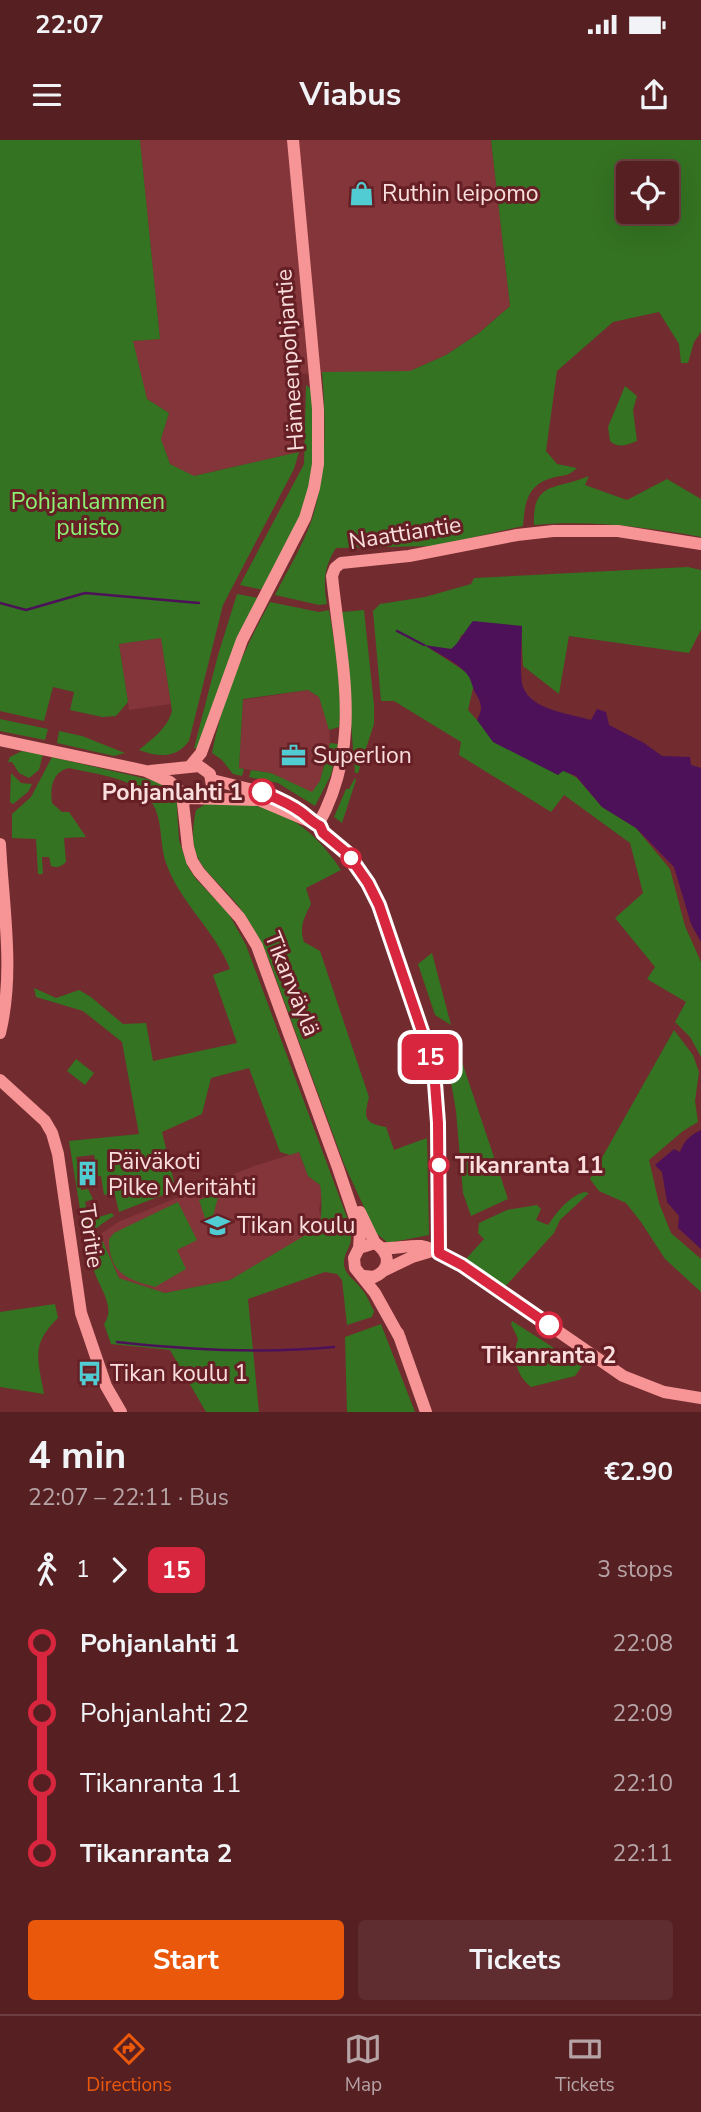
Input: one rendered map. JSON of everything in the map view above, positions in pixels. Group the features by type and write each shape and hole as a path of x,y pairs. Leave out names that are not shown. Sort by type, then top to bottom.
{"street":[{"name":"Hämeenpohjantie","path":"188,766 201,753 242,640 305,518 314,488 318,464 318,409 293,140"},
{"name":"Naattiantie","path":"315,823 340,776 346,735 346,692 332,576 341,563 409,556 529,534 578,530 618,530 701,544"},
{"name":"Hämeenpohjantie","path":"210,724 211,776"},
{"path":"0,740 146,771 170,782 188,798 259,800 286,810 301,820 315,823"},
{"path":"181,792 179,778 188,766"},
{"path":"146,771 201,767 211,776 282,800 305,814 323,833 344,849 368,883 379,905 431,1060 438,1123 435,1252"},
{"path":"185,829 192,808 212,788 211,776"},
{"name":"Tikanväylä","path":"181,792 188,847 199,872 230,905 257,947 338,1168 360,1233 359,1248"},
{"path":"0,844 8,982 7,1005 0,1032"},
{"name":"Toritie","path":"0,1080 35,1110 52,1133 58,1154 81,1313 106,1386 121,1412"},
{"name":"Tikanväylä","path":"338,1168 379,1246"},
{"path":"379,1246 387,1256 382,1288 426,1412"},
{"path":"400,1338 364,1276 355,1268 353,1261 359,1248 379,1246 395,1249 422,1246 462,1265 623,1376 664,1392 701,1398"},
{"path":"364,1276 374,1277 412,1257 435,1252"}],"shaded area":[{"path":"140,140 491,140 510,306 479,333 446,355 410,371 299,374 299,452 193,476 170,464 161,439 169,413 147,399 135,354 133,341 160,339"},
{"path":"473,621 522,626 522,682 527,695 534,701 552,710 591,720 597,709 606,712 609,725 644,743 662,756 690,757 691,765 701,768 701,942 691,924 674,867 636,828 602,807 576,776 563,771 558,775 493,742 477,720 481,704 467,674 424,645 451,649"},
{"path":"161,638 171,704 129,710 119,644"},
{"path":"308,690 319,697 329,727 330,743 320,781 312,793 271,773 239,768 243,700"},
{"path":"701,1130 701,1249 678,1228 679,1216 667,1202 662,1172 655,1165 674,1149 680,1152 688,1139"},
{"name":"Tikan koulu","path":"299,1152 308,1176 320,1185 322,1194 319,1210 322,1220 319,1227 301,1240 230,1280 165,1293 119,1278 100,1235 105,1231 118,1222 254,1166"}],"green space":[{"name":"Pohjanlammen puisto","path":"0,140 140,140 160,339 133,341 147,399 169,413 161,439 170,464 194,476 299,452 294,469 223,605 189,741 172,754 160,755 139,750 163,728 172,711 161,638 119,644 128,702 116,716 102,717 70,710 74,692 53,687 44,721 0,711"},
{"path":"491,140 701,140 701,332 694,342 688,363 681,363 679,344 659,312 613,322 557,371 546,451 557,464 577,468 568,475 544,481 532,490 526,503 523,526 435,546 336,548 326,575 327,604 319,605 275,595 303,541 316,504 324,448 322,372 410,371 446,355 479,333 510,306"},
{"path":"306,385 311,389 315,455 302,513 263,590 240,585 304,464"},
{"path":"625,386 637,396 633,410 637,441 620,446 610,441 608,427"},
{"path":"589,476 585,485 627,500 667,479 701,499 701,537 618,525 534,525 534,511 542,493"},
{"path":"688,567 701,570 701,630 689,653 569,636 559,694 523,666 521,626 461,635 458,644 451,649 426,646 466,672 474,684 468,710 477,720 577,778 602,807 636,828 670,869 685,926 701,962 701,1057 690,1037 675,1022 686,1002 647,979 655,967 615,918 643,893 630,843 564,795 551,812 459,755 461,742 394,701 381,701 373,611 380,604 425,597 471,584 474,578"},
{"path":"237,594 259,598 198,749 194,748 218,655"},
{"path":"270,602 319,612 329,610 339,683 339,727 329,730 319,697 308,690 243,699 239,768 244,769 242,776 233,774 222,760 212,753 235,675"},
{"path":"364,610 374,724 358,773 355,773 342,612"},
{"path":"0,719 48,729 45,740 0,731"},
{"path":"59,731 82,736 125,753 114,756 57,743"},
{"path":"330,743 338,744 331,775 315,806 278,783 249,777 251,770 271,773 312,792 320,781"},
{"path":"22,751 43,754 39,770 29,778 19,773 12,762 8,762 10,757"},
{"path":"52,757 169,784 176,793 179,840 188,867 229,914 246,945 352,1231 349,1228 351,1239 344,1265 348,1275 368,1298 374,1311 372,1317 347,1325 342,1280 337,1274 325,1272 248,1299 259,1412 206,1412 170,1350 111,1344 104,1324 108,1304 94,1272 93,1248 100,1235 119,1278 165,1293 230,1280 319,1227 320,1185 308,1176 299,1152 290,1155 280,1152 249,1068 211,1078 202,1114 162,1132 176,1190 119,1212 115,1195 104,1195 94,1155 76,1157 81,1190 88,1189 93,1199 85,1202 89,1220 112,1213 114,1216 84,1234 69,1141 139,1134 122,1042 83,1011 36,997 34,988 56,998 79,990 123,1024 146,1023 153,1061 237,1043 213,975 230,969 216,942 172,877 166,863 158,817 151,800 144,793 118,779 69,768 63,770 53,781 52,803 62,812 69,812 86,837 64,838 66,862 59,867 53,867 49,857 42,857 43,874 38,874 36,839 12,838 12,814 31,797"},
{"path":"11,773 21,783 32,784 28,792 13,804 10,802"},
{"path":"355,778 342,823 334,817 346,789 349,789"},
{"path":"207,803 254,806 286,817 317,840 341,870 306,888 311,904 303,923 304,942 320,951 369,1097 367,1118 386,1127 394,1150 427,1138 429,1235 388,1243 376,1233 344,1164 266,953 241,910 207,872 196,853 193,828 196,810"},
{"path":"432,953 451,1025 435,1015 418,964"},
{"path":"674,1030 693,1055 699,1072 695,1101 698,1122 649,1160 659,1203 671,1233 701,1259 701,1292 665,1259 626,1203 599,1191 590,1179"},
{"path":"456,1044 508,1199 471,1216 463,1193 456,1111 445,1047"},
{"path":"76,1059 94,1073 85,1085 67,1071"},
{"path":"584,1192 589,1193 560,1220 554,1233 503,1289 464,1261 484,1239 478,1233 479,1223 507,1210 537,1205 541,1209 536,1220 548,1225 568,1201"},
{"path":"215,1194 218,1197 211,1224 207,1224 199,1200"},
{"path":"178,1202 197,1240 177,1250 186,1269 155,1287 121,1273 112,1260 109,1239 114,1233"},
{"path":"55,1304 58,1318 43,1336 38,1353 44,1394 0,1387 0,1312"},
{"path":"512,1321 582,1366 575,1376 531,1387 522,1377 517,1365 515,1352 518,1339"},
{"path":"381,1324 415,1412 347,1412 345,1337"}],"waterway":[{"path":"0,603 26,610 85,593 199,603"},
{"path":"397,631 424,645"},
{"path":"117,1342 225,1350 334,1347"}],"bus line":[{"name":"15","path":"262,792 305,814 307,820 320,826 323,833 344,849 368,883 385,919 421,1027 435,1083 439,1253 462,1265 549,1325"}],"place":[{"name":"Ruthin leipomo","path":"362,193"},
{"name":"Superlion","path":"293,755"},
{"name":"Pohjanlahti 1","path":"262,792"},
{"name":"Tikanranta 11","path":"439,1165"},
{"name":"Päiväkoti Pilke Meritähti","path":"88,1174"},
{"name":"Tikan koulu","path":"217,1225"},
{"name":"Tikanranta 2","path":"549,1325"},
{"name":"Tikan koulu 1","path":"90,1373"}]}
